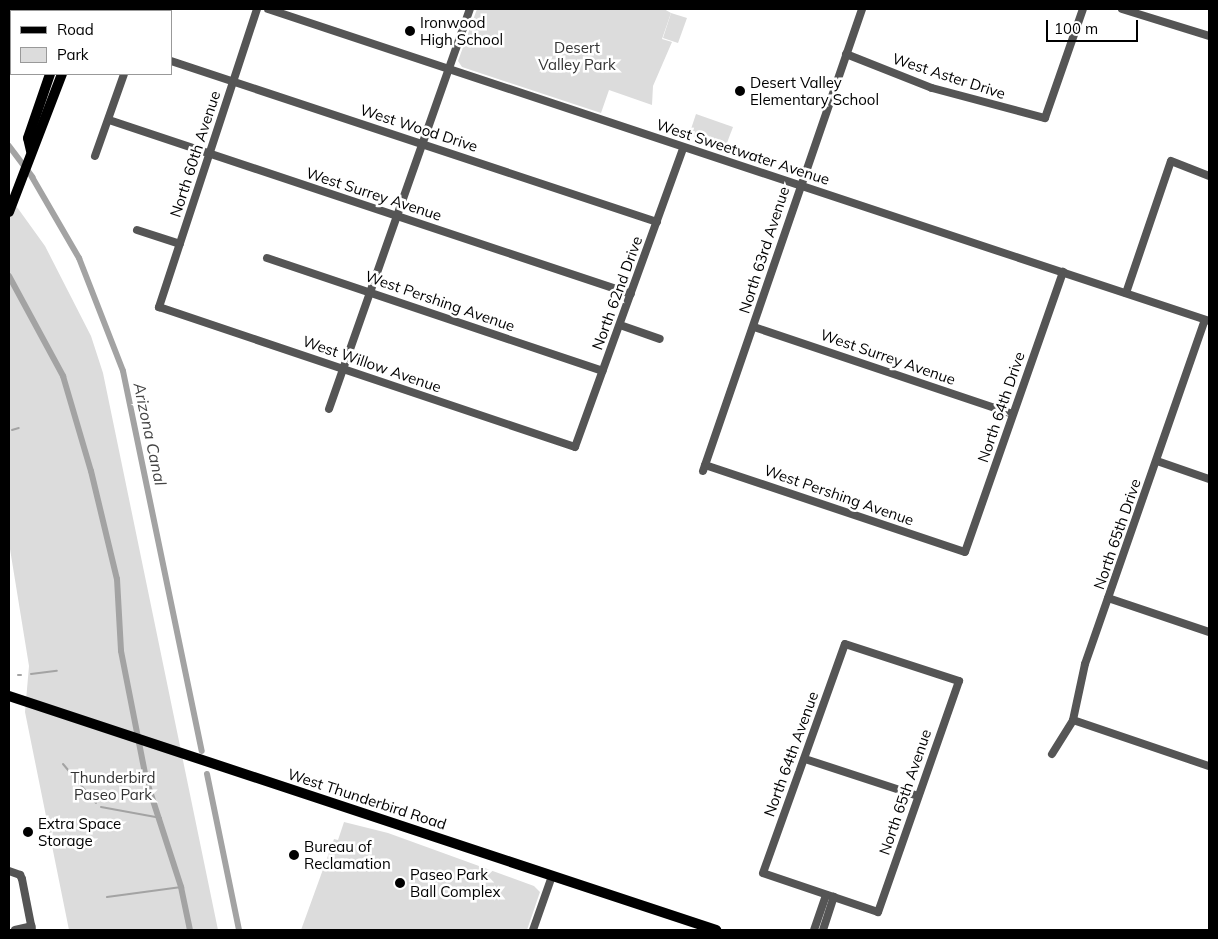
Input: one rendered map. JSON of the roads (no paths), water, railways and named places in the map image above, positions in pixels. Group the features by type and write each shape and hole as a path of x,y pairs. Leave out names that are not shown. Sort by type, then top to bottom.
{"main road":[{"path":"29,155 28,138 50,75"},
{"path":"11,207 29,155 37,145 62,75"},
{"name":"West Thunderbird Road","path":"9,696 716,930"}],"street":[{"name":"North 60th Avenue","path":"159,307 257,9"},
{"name":"West Sweetwater Avenue","path":"268,9 1207,320"},
{"path":"329,409 470,9"},
{"name":"North 63rd Avenue","path":"704,468 796,207 800,185 862,9"},
{"name":"West Aster Drive","path":"846,54 932,88 1044,118 1083,9"},
{"path":"1122,9 1209,36"},
{"name":"West Wood Drive","path":"172,62 423,143 657,222"},
{"path":"95,156 124,75"},
{"name":"West Surrey Avenue","path":"109,120 631,294"},
{"name":"North 62nd Drive","path":"575,447 683,148"},
{"path":"1126,293 1171,161 1209,176"},
{"path":"137,230 180,244"},
{"name":"West Pershing Avenue","path":"267,258 603,371"},
{"name":"North 64th Drive","path":"965,552 1063,272"},
{"name":"West Willow Avenue","path":"159,307 575,447"},
{"name":"North 65th Drive","path":"1052,754 1072,720 1085,664 1207,320"},
{"path":"620,325 660,339"},
{"name":"West Surrey Avenue","path":"754,327 1013,414"},
{"path":"1157,461 1209,478"},
{"name":"West Pershing Avenue","path":"704,468 965,552"},
{"path":"1108,598 1209,632"},
{"name":"North 64th Avenue","path":"830,896 763,873 845,644 959,681"},
{"name":"North 65th Avenue","path":"830,896 878,912 959,681"},
{"path":"1072,720 1209,766"},
{"path":"805,759 918,796"},
{"path":"9,871 20,875 32,928 15,930"},
{"path":"533,930 552,876"},
{"path":"814,930 830,896"},
{"path":"817,922 824,927 830,896"}],"waterway":[{"name":"Arizona Canal","path":"9,146 32,177 79,258 123,371 202,751"},
{"path":"9,276 63,376 91,471 117,579 121,651 146,779 181,887 190,930"},
{"path":"12,430 19,428"},
{"path":"31,674 57,671"},
{"path":"63,764 96,803"},
{"path":"207,774 239,930"},
{"path":"101,807 161,818"},
{"path":"107,897 181,887"}],"place":[{"name":"Ironwood High School","path":"410,31"},
{"name":"Desert Valley Elementary School","path":"740,91"},
{"name":"Extra Space Storage","path":"28,832"},
{"name":"Bureau of Reclamation","path":"294,855"},
{"name":"Paseo Park Ball Complex","path":"400,883"}],"park label":[{"name":"Desert Valley Park","path":"577,56"},
{"name":"Thunderbird Paseo Park","path":"113,786"}]}
